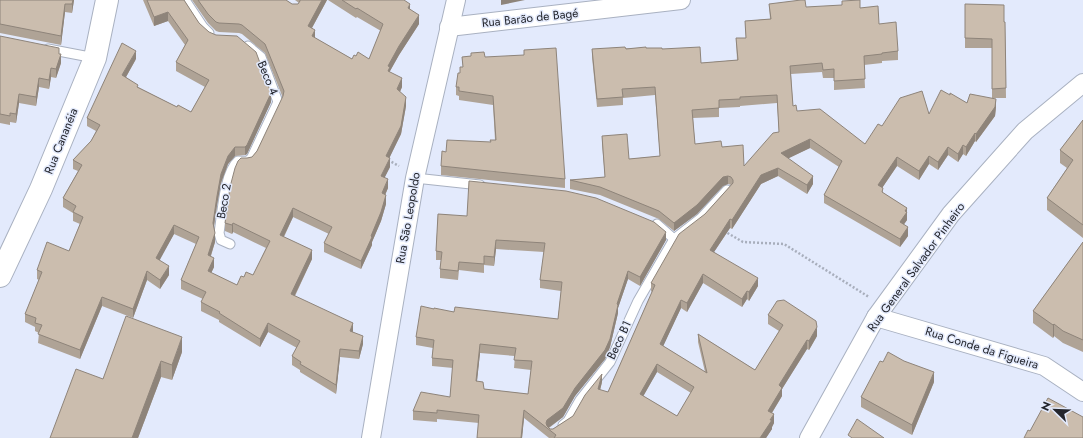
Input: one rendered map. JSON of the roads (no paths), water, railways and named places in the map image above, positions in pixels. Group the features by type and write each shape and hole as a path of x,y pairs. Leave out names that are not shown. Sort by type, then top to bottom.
{"street":[{"name":"Rua Cananéia","path":"0,276 41,189 95,58 107,0"},
{"name":"Rua São Leopoldo","path":"371,438 415,178 456,0"},
{"name":"Rua Barão de Bagé","path":"449,27 681,0"},
{"name":"Rua General Salvador Pinheiro","path":"809,438 881,312 951,214 1025,131 1083,83"},
{"name":"Rua Conde da Figueira","path":"881,312 1044,366 1083,392"}],"lane":[{"path":"185,0 203,27 213,36 218,38"},
{"name":"Beco 4","path":"242,41 261,57 278,102"},
{"path":"36,46 95,58"},
{"name":"Beco 2","path":"230,244 221,240 219,233 226,185 235,163 238,161 246,162 252,157 278,102"},
{"path":"415,178 488,186"},
{"path":"650,222 657,225 674,239 701,218 727,190"},
{"name":"Beco B1","path":"557,428 568,421 580,400 610,362 638,301 674,239"}]}
